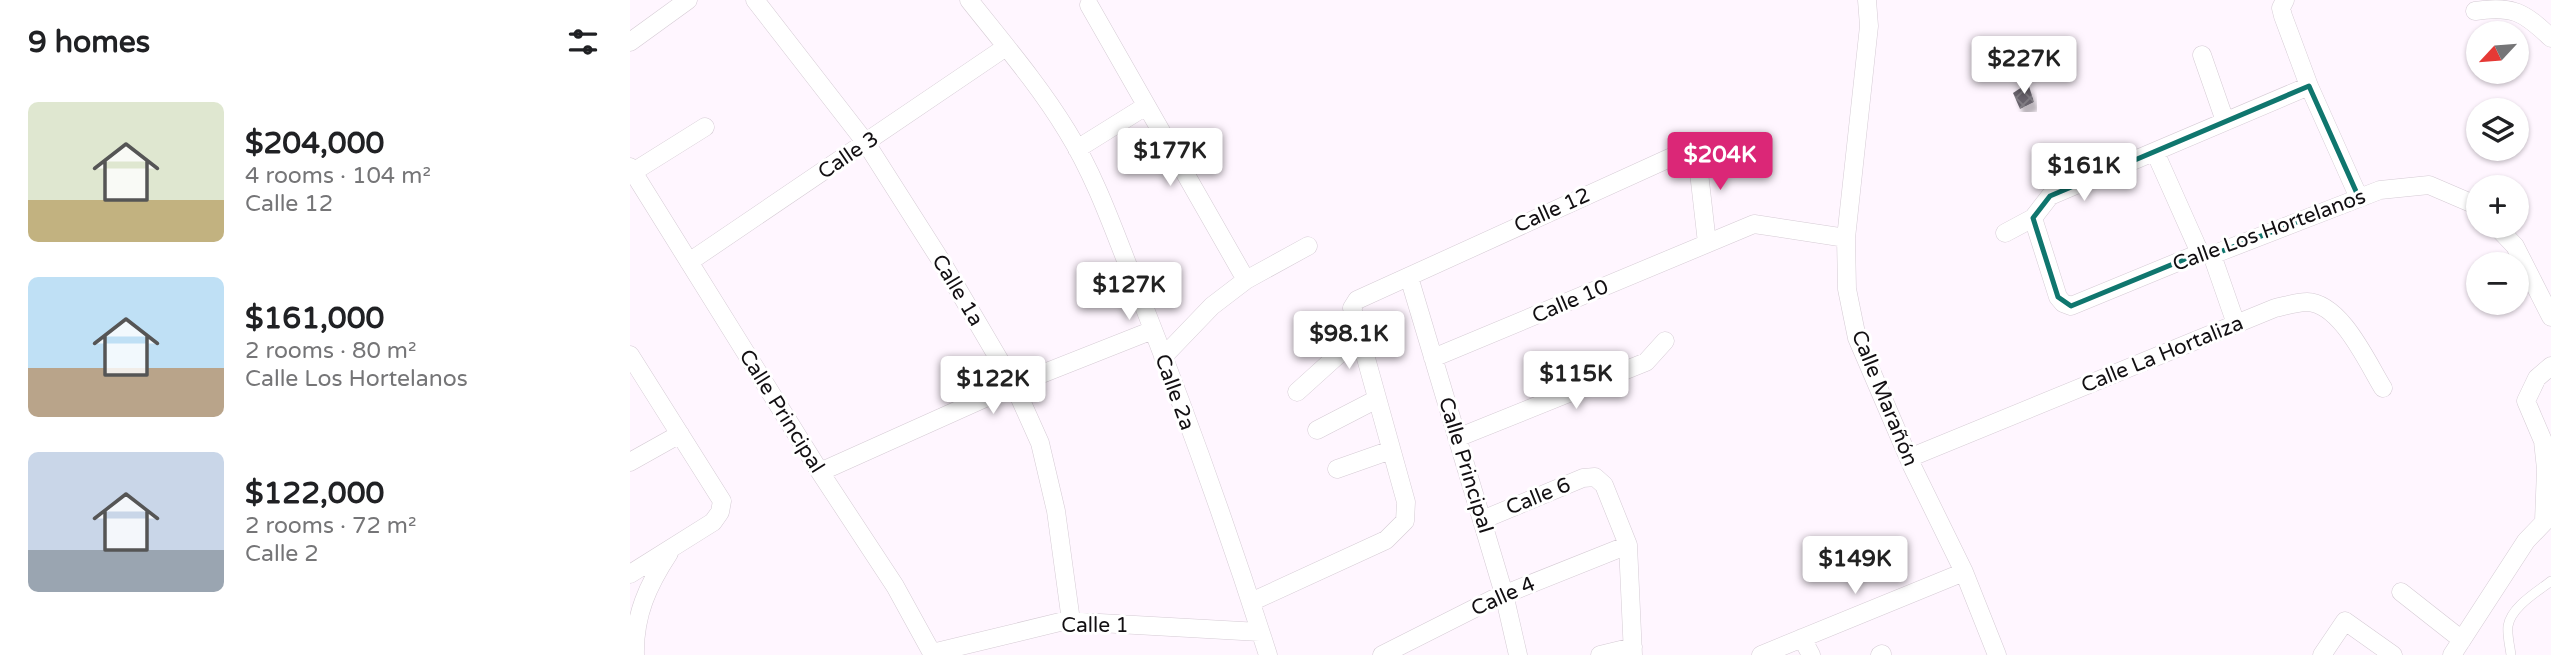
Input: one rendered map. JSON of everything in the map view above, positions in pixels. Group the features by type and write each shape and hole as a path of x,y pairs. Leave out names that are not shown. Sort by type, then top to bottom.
{"street":[{"path":"630,42 688,0"},
{"name":"Calle 1a","path":"755,0 866,143 943,264 1014,385 1040,443 1056,511 1071,621"},
{"name":"Calle 2a","path":"969,0 1035,83 1077,149 1094,182 1163,357 1268,655"},
{"name":"Calle Marañón","path":"1867,0 1870,26 1846,238 1847,289 1857,338 1909,458 1964,572 1997,655"},
{"path":"2285,0 2281,8 2283,16 2309,86 2359,198"},
{"path":"1089,5 1246,280"},
{"path":"2475,11 2501,7 2531,20 2551,38"},
{"name":"Calle 3","path":"689,262 1006,47"},
{"path":"2202,55 2225,121"},
{"path":"2005,233 2033,218 2050,196 2309,86"},
{"path":"1077,149 1146,106"},
{"path":"632,169 705,127"},
{"name":"Calle 12","path":"1251,602 1386,540 1405,521 1406,502 1352,308 1357,300 1696,146 1707,243"},
{"path":"2155,152 2206,254 2236,324"},
{"name":"Calle Principal","path":"632,169 820,472 895,586 933,654"},
{"name":"Calle Los Hortelanos","path":"2033,218 2058,297 2071,306 2380,190 2429,185 2466,201"},
{"name":"Calle 10","path":"1433,358 1754,224 1846,238"},
{"path":"2507,238 2515,246 2551,317"},
{"path":"1163,357 1212,306 1246,280 1308,246"},
{"name":"Calle Principal","path":"1409,277 1504,594 1518,655"},
{"name":"Calle La Hortaliza","path":"1909,458 2275,308 2306,302 2324,306 2341,321 2383,388"},
{"path":"820,472 1014,385 1153,330"},
{"path":"1297,392 1359,336"},
{"path":"1457,438 1646,362 1665,341"},
{"path":"630,355 722,501 720,512 713,522 630,574"},
{"path":"2401,592 2457,648 2526,541 2547,518 2543,442 2526,401 2537,377 2551,366"},
{"path":"1317,430 1377,399"},
{"path":"630,462 680,435"},
{"path":"1337,469 1391,450"},
{"name":"Calle 6","path":"1482,520 1583,478 1595,477 1604,485 1628,545"},
{"path":"1600,655 1633,651 1628,545"},
{"name":"Calle 4","path":"1382,655 1504,594 1628,545"},
{"path":"635,655 643,597 673,547"},
{"path":"1761,655 1964,572"},
{"name":"Calle 1","path":"933,654 1071,621 1260,632"},
{"path":"2322,655 2345,621 2393,655"},
{"path":"1802,638 1811,655"}],"lane":[{"path":"2511,655 2507,630 2510,620 2523,603 2551,581"}],"highlighted area":[{"path":"2309,86 2359,198 2212,255 2200,253 2071,306 2058,297 2033,218 2050,196"}],"building":[{"path":"2028,83 2034,102 2020,109 2013,93"}]}
